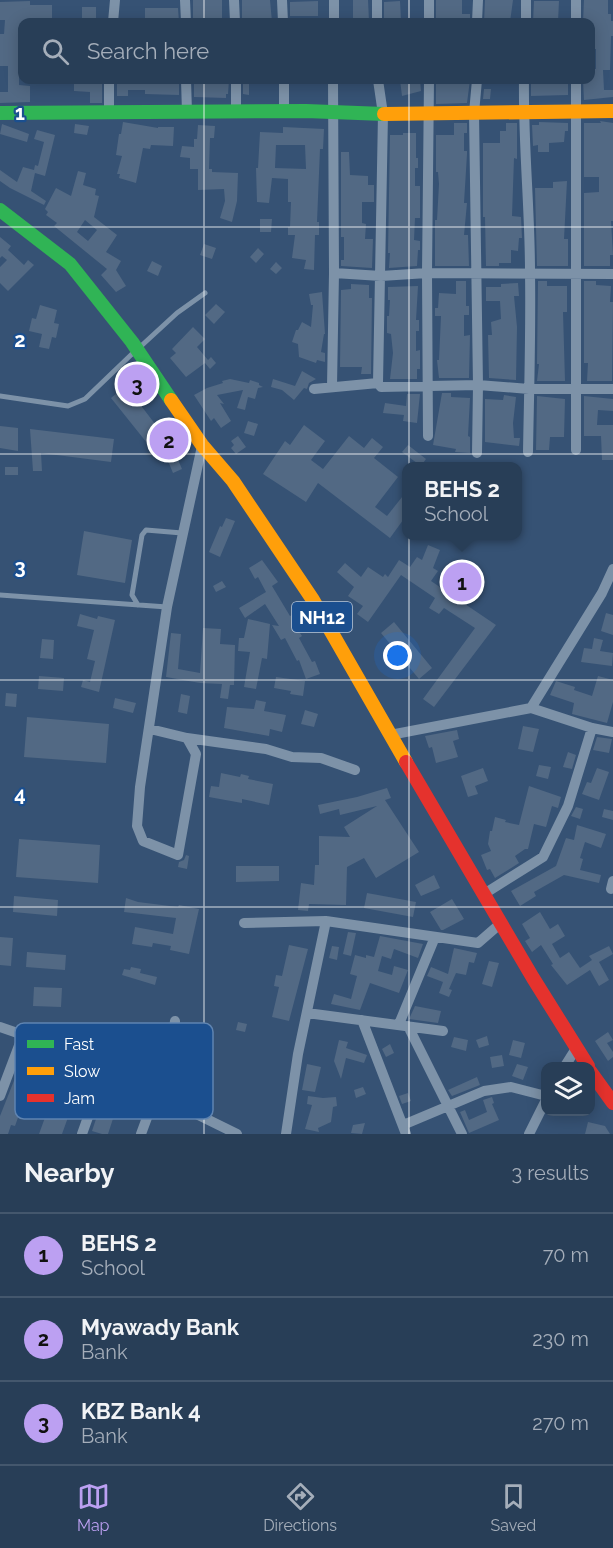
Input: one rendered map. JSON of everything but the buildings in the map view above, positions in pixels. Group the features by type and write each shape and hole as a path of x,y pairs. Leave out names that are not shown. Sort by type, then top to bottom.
{"main road":[{"path":"0,113 284,111 428,114 613,111"},
{"name":"NH12","path":"0,210 70,264 137,350 202,445 233,480 313,600 390,735 586,1062"},
{"path":"595,1077 613,1103"}],"street":[{"path":"113,18 115,0"},
{"path":"185,0 186,18"},
{"path":"234,0 235,18"},
{"path":"282,0 283,18"},
{"path":"334,0 334,18"},
{"path":"376,0 377,18"},
{"path":"429,0 429,18"},
{"path":"477,18 478,0"},
{"path":"525,18 526,0"},
{"path":"576,0 576,18"},
{"path":"109,84 109,113"},
{"path":"186,84 187,112"},
{"path":"236,84 236,112"},
{"path":"284,84 284,111"},
{"path":"332,386 333,84"},
{"path":"379,84 383,114 378,383 381,387 478,385 529,389 613,389"},
{"path":"428,436 429,84"},
{"path":"477,84 474,113 477,453"},
{"path":"524,84 531,273 528,452"},
{"path":"576,84 578,273 576,450"},
{"path":"334,273 381,276 427,273 613,274"},
{"path":"314,389 378,383"},
{"path":"187,738 196,754 178,855 143,841 137,826 167,607 202,445"},
{"path":"531,708 608,594 613,570"},
{"path":"390,735 531,708 592,728 613,732"},
{"path":"484,894 543,857 568,806 592,728"},
{"path":"150,729 187,738 266,749 292,757 321,758 355,770"},
{"path":"244,922 327,921 478,943 501,923"},
{"path":"286,1134 298,1054 327,921"},
{"path":"435,937 404,1025 462,1134"},
{"path":"307,1012 443,1030"},
{"path":"362,1020 404,1129 447,1106 484,1091 511,1087 541,1096"},
{"path":"0,1028 15,1033"},
{"path":"568,1062 577,1047"},
{"path":"0,1096 15,1056"},
{"path":"529,1134 541,1109"},
{"path":"82,1134 87,1119"},
{"path":"141,1134 147,1119"},
{"path":"207,1119 237,1134"}],"lane":[{"path":"0,396 68,406 85,399 177,313 204,293"},
{"path":"138,605 132,595 142,535 146,530 182,533"},
{"path":"0,595 167,607"}],"traffic: fast":[{"path":"0,113 306,111 384,114"},
{"path":"0,210 70,264 132,342 171,400"}],"traffic: slow":[{"path":"384,114 613,111"},
{"path":"171,400 202,445 233,481 313,600 406,762"}],"traffic: jam":[{"path":"406,762 533,978 586,1062"},
{"path":"595,1078 613,1103"}],"place":[{"name":"KBZ Bank 4","path":"137,384"},
{"name":"Myawady Bank","path":"169,440"},
{"name":"BEHS 2","path":"462,582"}]}
